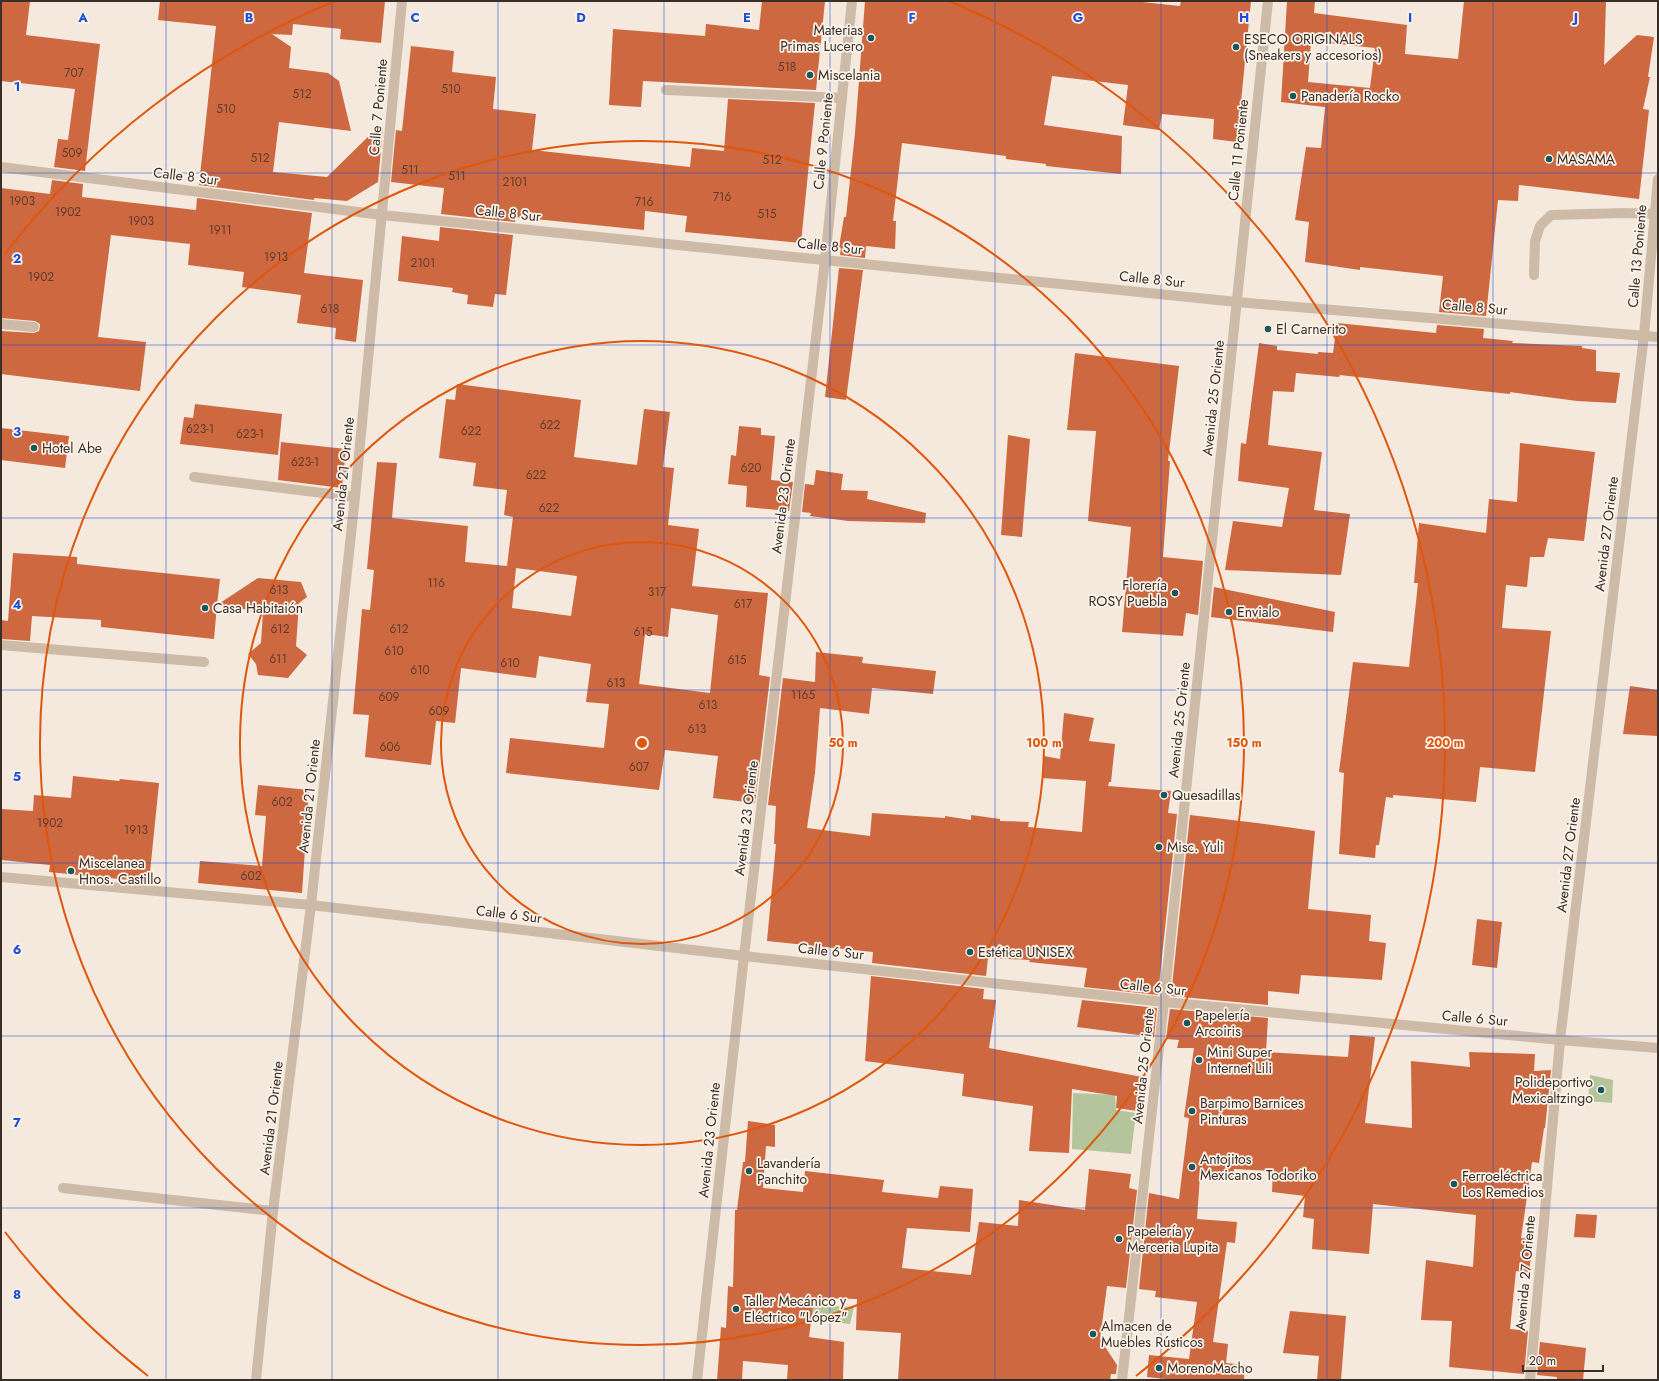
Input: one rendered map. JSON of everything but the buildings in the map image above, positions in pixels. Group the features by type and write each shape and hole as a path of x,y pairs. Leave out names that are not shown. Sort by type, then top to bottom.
{"street":[{"name":"Calle 7 Poniente","path":"382,215 402,1"},
{"name":"Calle 9 Poniente","path":"825,260 852,1"},
{"name":"Calle 11 Poniente","path":"1237,302 1268,1"},
{"path":"666,90 842,98"},
{"name":"Calle 8 Sur","path":"1,167 382,215 1237,302 1658,336"},
{"name":"Calle 13 Poniente","path":"1644,335 1658,179"},
{"path":"1534,275 1535,241 1540,226 1551,215 1624,213 1655,214"},
{"name":"Avenida 21 Oriente","path":"256,1380 273,1211 311,905 355,497 382,215"},
{"name":"Avenida 23 Oriente","path":"697,1380 744,956 825,260"},
{"name":"Avenida 25 Oriente","path":"1122,1380 1164,1002 1237,302"},
{"path":"1,324 34,327"},
{"name":"Avenida 27 Oriente","path":"1530,1380 1560,1040 1644,335"},
{"path":"194,477 355,497"},
{"path":"1,645 204,662"},
{"name":"Calle 6 Sur","path":"1,878 311,905 744,956 1164,1002 1658,1048"},
{"path":"63,1188 273,1211"}],"green space":[{"name":"Polideportivo Mexicaltzingo","path":"1590,1075 1613,1080 1612,1103 1588,1101"},
{"path":"1073,1093 1115,1095 1116,1110 1136,1113 1131,1154 1072,1149"},
{"path":"804,1305 854,1307 850,1324 804,1318"}],"place":[{"name":"Materias Primas Lucero","path":"871,38"},
{"name":"ESECO ORIGINALS (Sneakers y accesorios)","path":"1236,47"},
{"name":"Miscelania","path":"810,75"},
{"name":"Panadería Rocko","path":"1293,96"},
{"name":"MASAMA","path":"1549,159"},
{"name":"El Carnerito","path":"1268,329"},
{"name":"Hotel Abe","path":"34,448"},
{"name":"Florería ROSY Puebla","path":"1175,593"},
{"name":"Casa Habitaión","path":"205,608"},
{"name":"Envialo","path":"1229,612"},
{"name":"Quesadillas","path":"1164,795"},
{"name":"Misc. Yuli","path":"1159,847"},
{"name":"Miscelanea Hnos. Castillo","path":"71,871"},
{"name":"Estética UNISEX","path":"970,952"},
{"name":"Papelería Arcoiris","path":"1187,1023"},
{"name":"Mini Super Internet Lili","path":"1199,1060"},
{"name":"Polideportivo Mexicaltzingo","path":"1601,1090"},
{"name":"Barpimo Barnices Pinturas","path":"1192,1111"},
{"name":"Antojitos Mexicanos Todoriko","path":"1192,1167"},
{"name":"Lavandería Panchito","path":"749,1171"},
{"name":"Ferroeléctrica Los Remedios","path":"1454,1184"},
{"name":"Papelería y Merceria Lupita","path":"1119,1239"},
{"name":"Taller Mecánico y Eléctrico \"López\"","path":"736,1309"},
{"name":"Almacen de Muebles Rústicos","path":"1093,1334"},
{"name":"MorenoMacho","path":"1159,1368"}]}
